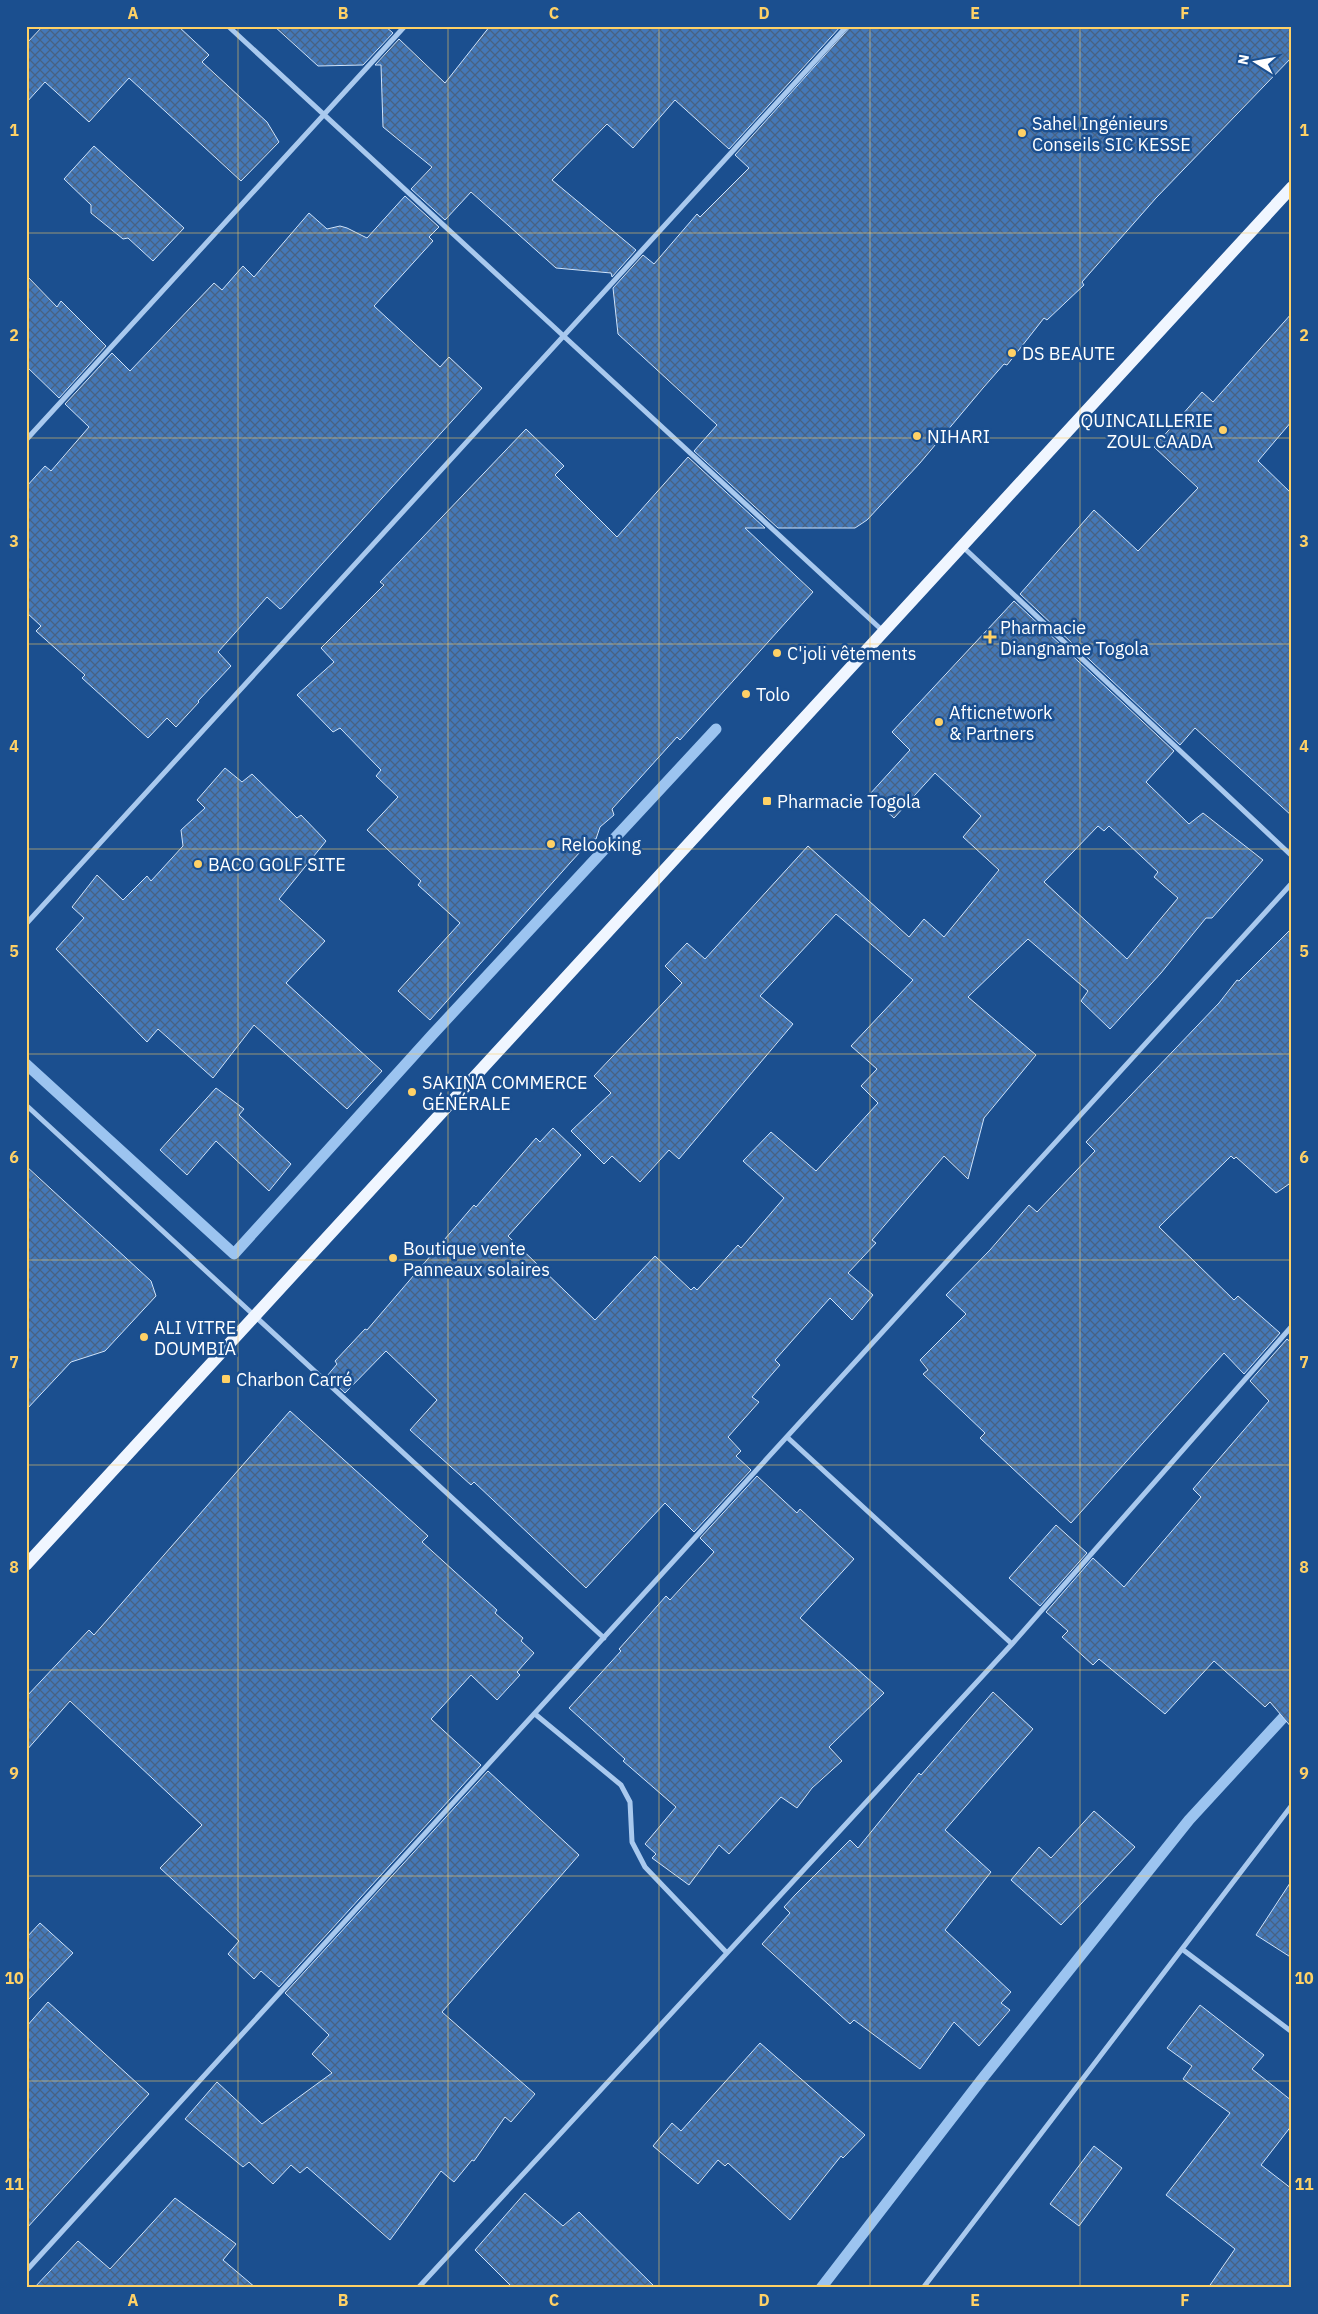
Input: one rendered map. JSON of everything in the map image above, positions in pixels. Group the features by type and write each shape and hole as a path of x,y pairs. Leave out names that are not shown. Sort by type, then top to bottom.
{"main road":[{"path":"26,1564 256,1317 1292,187"}],"street":[{"path":"228,26 884,632"},
{"path":"26,440 405,26"},
{"path":"26,924 846,26"},
{"path":"962,546 1292,856"},
{"path":"26,2271 1292,883"},
{"path":"26,1105 604,1638"},
{"path":"418,2288 1012,1644 1292,1326"},
{"path":"787,1437 1012,1644"},
{"path":"535,1714 621,1785 630,1802 632,1842 645,1867 727,1953"},
{"path":"923,2288 1292,1805"},
{"path":"1182,1949 1292,2032"}],"building":[{"path":"43,26 178,26 209,55 202,62 267,122 279,142 241,181 129,78 89,122 45,82 26,103 26,44"},
{"path":"274,26 385,26 393,33 363,65 318,66"},
{"path":"490,26 841,26 729,149 675,100 633,148 607,124 552,180 636,250 612,277 611,273 556,268 471,192 445,220 411,189 432,167 383,127 381,65 375,65 399,39 445,83"},
{"path":"851,26 1292,26 1292,57 1156,198 1082,282 1084,285 1047,320 1044,318 1007,365 1004,364 920,463 867,520 855,528 778,528 694,451 717,425 618,334 613,288 643,255 654,264 697,214 700,217 749,168 735,155"},
{"path":"94,146 184,228 153,261 128,238 123,239 91,213 91,205 64,179"},
{"path":"405,196 439,227 429,237 433,241 374,306 440,367 449,357 482,388 282,608 280,609 267,597 218,652 231,666 176,727 167,718 148,738 82,678 85,675 36,631 41,626 26,612 26,487 45,466 51,471 89,427 65,404 112,353 130,371 214,283 222,290 243,266 254,277 309,213 327,229 340,226 367,238"},
{"path":"26,275 57,307 61,301 106,346 59,398 26,366"},
{"path":"1292,313 1292,421 1258,461 1292,494 1292,816 1195,728 1180,745 1020,594 1094,510 1138,551 1198,488 1154,447 1202,392 1213,402"},
{"path":"526,429 564,466 555,475 617,537 688,457 765,528 745,528 813,592 680,740 677,737 612,809 614,815 600,827 596,839 591,840 430,1020 398,991 460,923 418,885 421,881 367,830 398,797 376,776 381,770 340,728 333,732 297,695 334,662 321,648 384,585 380,582"},
{"path":"1014,601 1174,751 1146,782 1189,824 1203,813 1263,860 1212,918 1206,918 1161,973 1110,1029 1081,1001 1088,991 1028,939 968,997 1036,1055 984,1118 968,1179 944,1156 872,1240 876,1243 848,1273 873,1295 852,1320 830,1298 775,1360 780,1365 752,1397 759,1402 728,1437 741,1451 736,1456 751,1470 694,1532 665,1503 586,1588 474,1482 471,1485 410,1430 437,1400 386,1351 345,1393 327,1376 337,1364 335,1361 365,1329 367,1330 474,1205 476,1207 536,1138 540,1142 553,1128 581,1155 508,1236 595,1320 655,1256 691,1290 694,1287 697,1290 738,1245 741,1248 784,1198 743,1161 771,1132 816,1171 878,1103 861,1086 877,1069 851,1046 913,980 836,914 760,996 793,1024 679,1159 669,1150 640,1182 612,1156 604,1164 571,1131 611,1093 594,1076 682,983 665,966 687,943 705,959 808,846 909,937 924,919 944,937 999,870 963,837 981,816 935,773 894,818 869,795 910,750 892,732","holes":["1098,826 1104,831 1109,826 1158,872 1154,877 1178,898 1127,959 1044,882"]},
{"path":"225,768 242,782 252,774 297,818 301,815 326,841 279,899 325,941 286,983 382,1071 347,1109 254,1025 213,1078 158,1029 147,1042 56,949 84,918 72,907 97,875 123,900 147,876 151,881 183,846 181,830 205,808 197,800"},
{"path":"1292,928 1292,1182 1276,1193 1236,1157 1234,1159 1231,1156 1159,1227 1234,1300 1238,1296 1280,1333 1244,1374 1224,1353 1071,1523 980,1438 985,1433 923,1374 928,1370 920,1360 966,1314 946,1295 990,1250 1029,1205 1037,1212 1095,1151 1086,1142 1219,1003 1237,980 1239,981"},
{"path":"216,1088 244,1109 239,1115 291,1164 269,1191 216,1141 187,1175 160,1150"},
{"path":"26,1166 151,1281 156,1296 105,1351 71,1362 26,1410"},
{"path":"1287,1339 1292,1343 1292,1728 1270,1702 1265,1707 1214,1661 1165,1714 1099,1659 1093,1665 1062,1637 1068,1631 1046,1612 1093,1558 1124,1587 1201,1497 1193,1489 1269,1401 1250,1381"},
{"path":"290,1411 428,1536 422,1542 497,1610 495,1613 523,1638 521,1641 534,1653 517,1672 520,1675 497,1700 471,1675 431,1719 481,1765 279,1987 261,1971 254,1979 228,1954 239,1941 160,1868 202,1825 70,1701 26,1751 26,1697 89,1630 94,1635"},
{"path":"757,1476 797,1513 800,1509 854,1559 800,1618 884,1693 829,1747 842,1761 812,1788 797,1808 781,1797 729,1854 719,1845 689,1885 652,1858 656,1854 645,1844 676,1807 623,1761 625,1759 569,1708 621,1651 619,1649 666,1596 670,1600 714,1552 700,1538"},
{"path":"1056,1525 1087,1553 1040,1606 1009,1578"},
{"path":"993,1692 1033,1729 945,1830 991,1872 945,1930 1011,1992 1001,2003 1010,2010 979,2046 954,2022 920,2069 854,2020 850,2024 762,1944 790,1913 784,1907 795,1895 850,1840 858,1848 919,1773 921,1775"},
{"path":"488,1771 579,1855 442,2012 535,2094 511,2122 505,2117 474,2161 472,2160 454,2182 441,2171 390,2240 307,2167 300,2173 291,2165 273,2184 249,2162 243,2167 185,2119 217,2082 262,2124 332,2073 312,2054 329,2035 285,1993"},
{"path":"1094,1811 1135,1847 1061,1925 1011,1880 1039,1847 1051,1858"},
{"path":"1292,1880 1292,1958 1256,1935"},
{"path":"40,1923 73,1953 26,2002 26,1938"},
{"path":"48,2002 149,2094 26,2229 26,2027"},
{"path":"1200,2005 1264,2055 1252,2069 1292,2101 1292,2125 1261,2165 1292,2189 1292,2288 1208,2288 1235,2249 1166,2195 1230,2113 1183,2079 1192,2066 1167,2048"},
{"path":"760,2043 865,2135 843,2158 841,2156 790,2220 728,2163 725,2166 718,2160 698,2184 653,2146 672,2123 681,2131"},
{"path":"1094,2146 1122,2168 1079,2226 1050,2204"},
{"path":"525,2193 563,2226 579,2212 656,2288 513,2288 475,2250"},
{"path":"175,2198 236,2244 223,2260 256,2288 34,2288 78,2241 110,2269"}],"waterway":[{"path":"26,1064 234,1254 433,1034 716,729"},
{"path":"821,2288 982,2079 1189,1820 1292,1708"}],"place":[{"name":"Sahel Ingénieurs Conseils SIC KESSE","path":"1022,133"},
{"name":"DS BEAUTE","path":"1012,353"},
{"name":"QUINCAILLERIE ZOUL CAADA","path":"1223,430"},
{"name":"NIHARI","path":"917,436"},
{"name":"Pharmacie Diangname Togola","path":"990,637"},
{"name":"C'joli vêtements","path":"777,653"},
{"name":"Tolo","path":"746,694"},
{"name":"Afticnetwork & Partners","path":"939,722"},
{"name":"Pharmacie Togola","path":"767,801"},
{"name":"Relooking","path":"551,844"},
{"name":"BACO GOLF SITE","path":"198,864"},
{"name":"SAKINA COMMERCE GÉNÉRALE","path":"412,1092"},
{"name":"Boutique vente Panneaux solaires","path":"393,1258"},
{"name":"ALI VITRE DOUMBIA","path":"144,1337"},
{"name":"Charbon Carré","path":"226,1379"}]}
